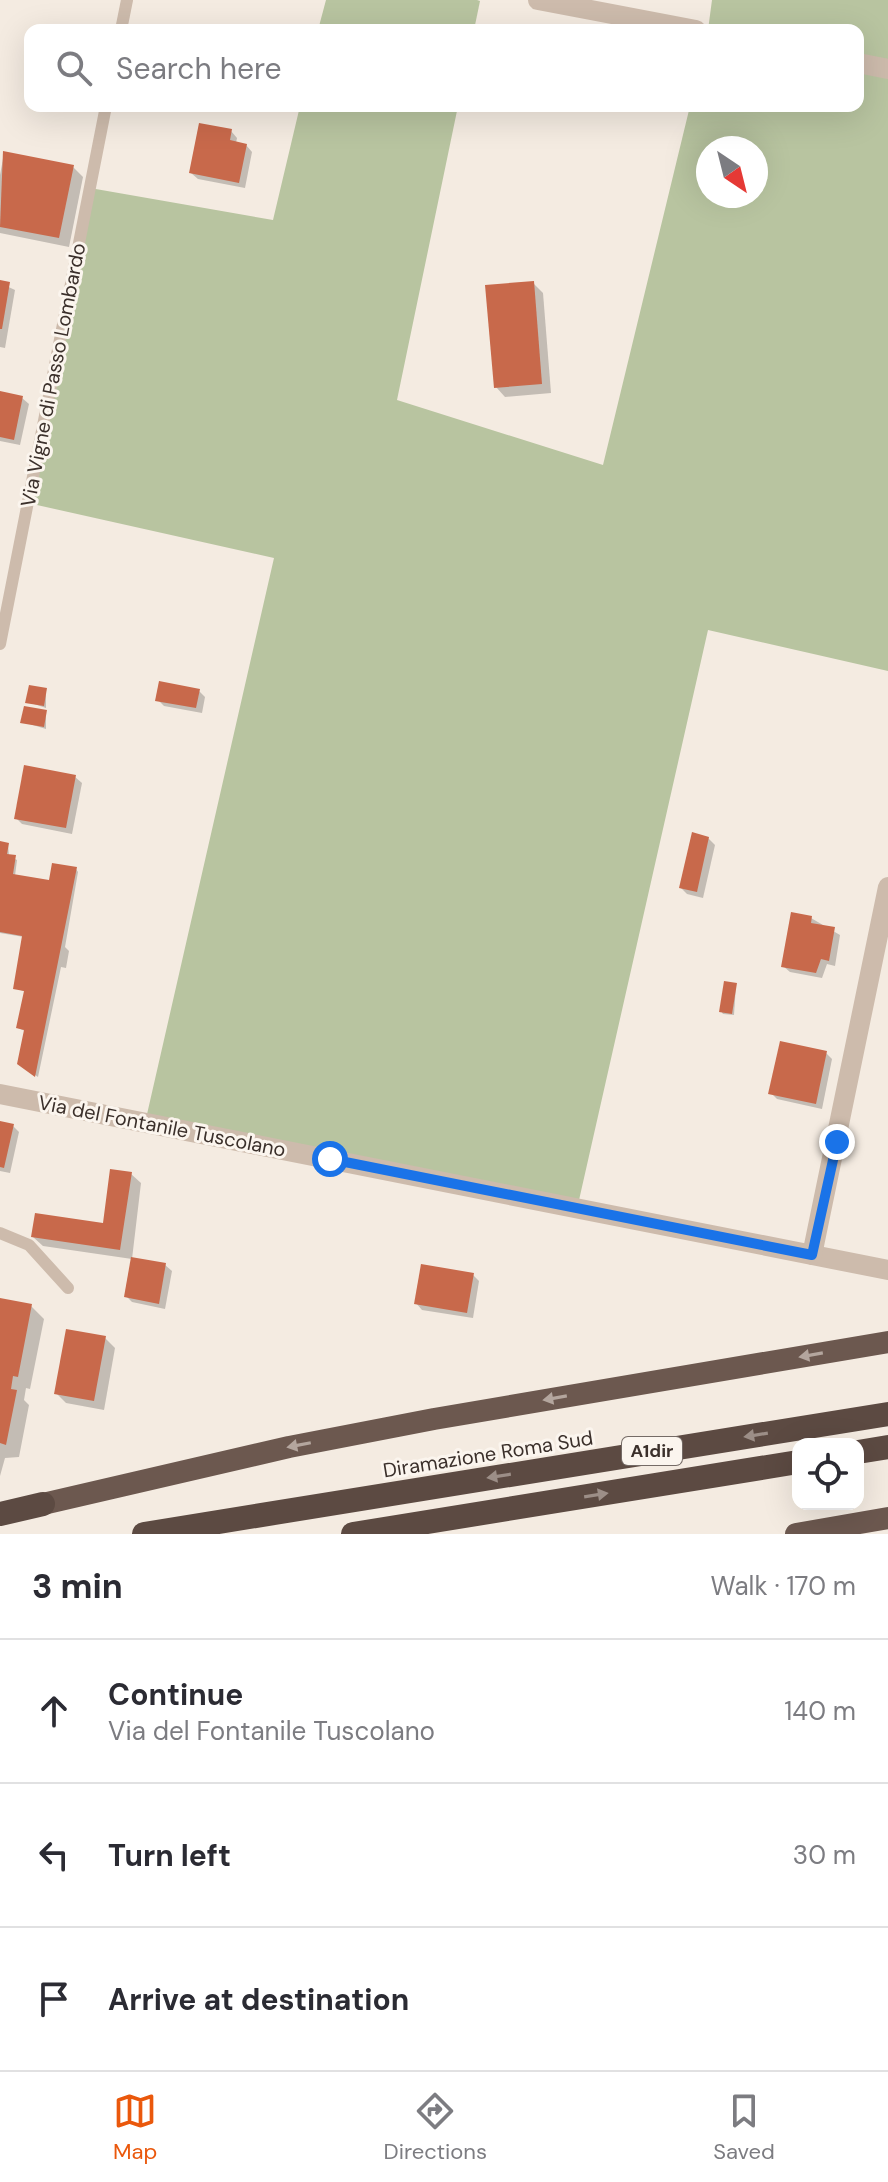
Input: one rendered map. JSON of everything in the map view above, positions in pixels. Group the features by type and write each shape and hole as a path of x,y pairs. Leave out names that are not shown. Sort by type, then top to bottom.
{"highway":[{"path":"0,1514 289,1447 888,1342"},
{"name":"Diramazione Roma Sud","path":"144,1534 888,1414"},
{"path":"864,1451 888,1447"},
{"name":"A1dir","path":"353,1534 792,1463"},
{"path":"796,1534 888,1518"}],"street":[{"path":"538,0 664,24"},
{"path":"864,64 888,69"},
{"path":"812,1255 888,887"},
{"name":"Via del Fontanile Tuscolano","path":"0,1094 888,1270"}],"lane":[{"path":"122,24 127,0"},
{"name":"Via Vigne di Passo Lombardo","path":"0,644 105,112"},
{"path":"0,1233 29,1245 68,1288"}],"green space":[{"path":"326,0 480,1 475,24 320,24"},
{"path":"712,0 888,0 888,671 708,630 577,1209 145,1123 274,558 28,503 90,188 273,220 299,112 457,112 397,400 603,465 689,112 864,112 864,24 709,24"}],"building":[{"path":"199,123 232,129 230,140 247,144 239,183 189,173"},
{"path":"3,151 74,165 59,238 0,227"},
{"path":"0,280 10,282 2,329 0,329"},
{"path":"534,281 542,384 494,388 485,285"},
{"path":"0,391 23,396 14,440 0,437"},
{"path":"159,681 200,689 196,708 155,701"},
{"path":"29,685 47,688 44,706 25,703"},
{"path":"24,706 47,710 44,727 20,723"},
{"path":"24,765 76,775 66,828 14,819"},
{"path":"692,832 709,837 697,892 679,888"},
{"path":"0,841 9,843 7,854 16,855 13,874 49,880 52,863 77,867 35,1077 17,1064 24,1030 16,1028 24,991 13,989 22,936 0,932"},
{"path":"791,912 812,916 811,923 835,927 829,961 821,959 816,973 781,967"},
{"path":"724,981 737,983 732,1014 719,1012"},
{"path":"780,1041 827,1051 816,1104 768,1094"},
{"path":"0,1121 14,1124 4,1168 0,1167"},
{"path":"110,1169 132,1172 120,1250 31,1237 35,1213 103,1223"},
{"path":"131,1257 166,1263 159,1304 124,1297"},
{"path":"421,1264 474,1273 467,1313 414,1304"},
{"path":"0,1298 32,1304 18,1377 13,1376 11,1389 17,1390 6,1445 0,1443"},
{"path":"66,1329 106,1336 94,1401 54,1394"}],"route":[{"path":"330,1159 812,1255 837,1142"}]}
